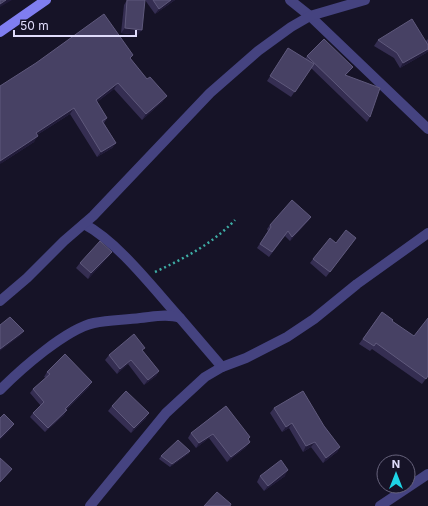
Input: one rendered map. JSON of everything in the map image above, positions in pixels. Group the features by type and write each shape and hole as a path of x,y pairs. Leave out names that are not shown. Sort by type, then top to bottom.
{"main road":[{"path":"0,32 46,0"}],"street":[{"path":"290,0 310,16 428,129"},
{"path":"0,301 27,278 64,241 105,205 210,93 258,51 291,27 310,16 365,0"},
{"path":"84,224 103,237 144,277 222,366"},
{"path":"90,506 166,414 205,377 222,366 246,358 287,337 314,319 357,284 428,232"},
{"path":"0,390 27,365 77,330 94,323 162,316 180,318"},
{"path":"380,506 428,474"}],"path":[{"path":"144,277 195,253 225,231 235,220"}],"building":[{"path":"0,0 6,0 0,4"},
{"path":"127,0 145,0 142,30 125,28"},
{"path":"153,0 171,0 159,9"},
{"path":"104,14 133,55 130,58 147,79 150,77 167,96 146,114 118,83 96,100 107,118 102,121 116,143 101,152 74,108 36,133 38,136 0,161 0,86 36,63"},
{"path":"412,19 428,45 428,49 403,63 397,53 378,40"},
{"path":"324,39 353,67 345,75 380,88 370,117 307,56"},
{"path":"288,48 314,64 295,92 270,76"},
{"path":"292,200 311,217 292,237 288,231 272,252 260,244 271,227 270,225"},
{"path":"346,230 356,238 330,272 313,259 330,238 336,243"},
{"path":"100,241 112,252 91,273 80,263"},
{"path":"382,312 414,336 428,318 428,376 426,379 376,343 374,346 363,339"},
{"path":"10,317 24,331 0,349 0,325"},
{"path":"134,334 145,348 142,350 159,371 148,380 131,360 120,369 109,355"},
{"path":"65,354 92,382 65,409 67,410 48,428 33,413 44,402 33,389 50,374 47,372"},
{"path":"126,391 149,413 134,428 112,406"},
{"path":"303,391 324,426 340,447 326,458 315,442 306,446 292,423 286,427 274,408"},
{"path":"226,406 250,437 248,439 250,442 231,457 213,434 199,443 191,433"},
{"path":"4,414 14,424 0,438 0,418"},
{"path":"178,440 190,451 172,464 161,456"},
{"path":"0,458 12,469 0,482"},
{"path":"281,460 288,470 268,486 260,476"},
{"path":"217,492 231,504 230,506 204,506"}]}
